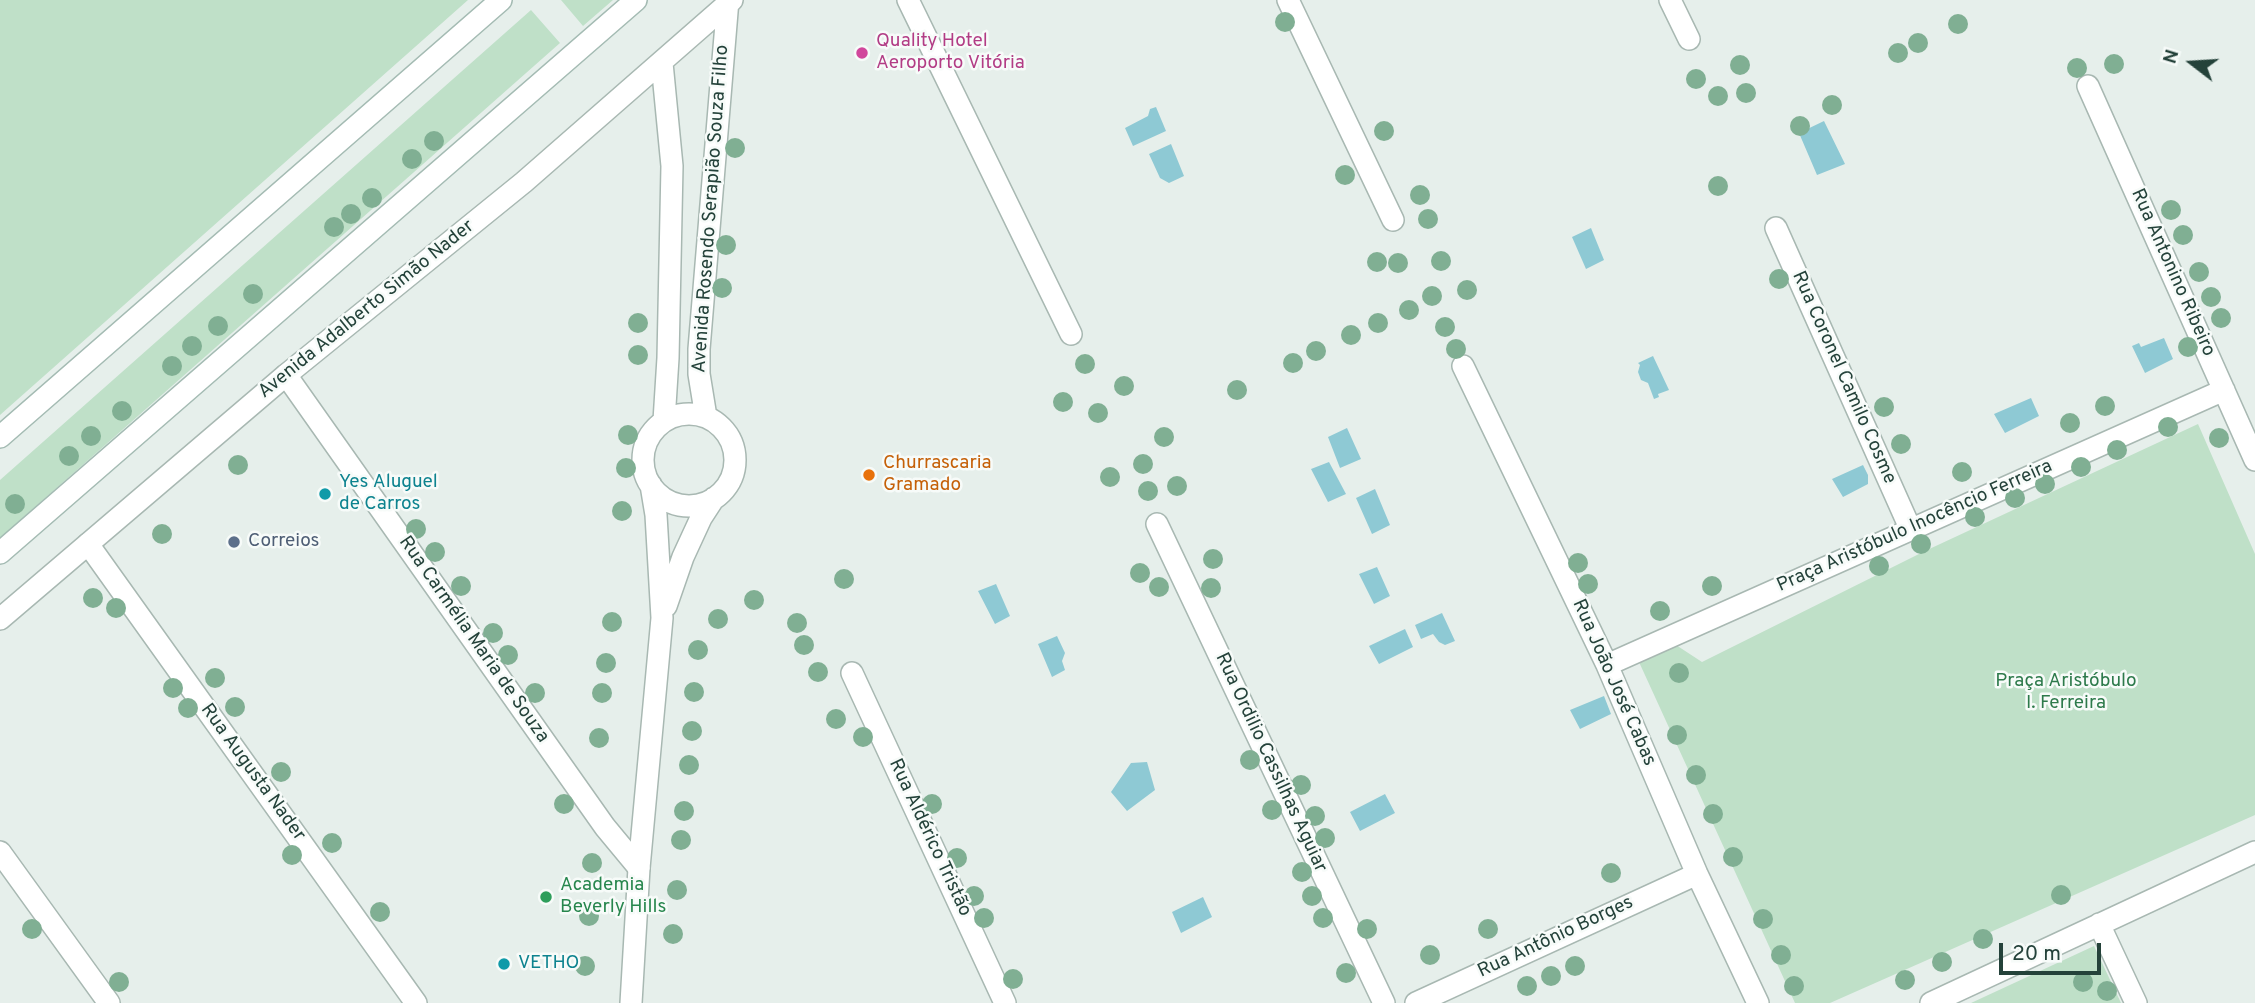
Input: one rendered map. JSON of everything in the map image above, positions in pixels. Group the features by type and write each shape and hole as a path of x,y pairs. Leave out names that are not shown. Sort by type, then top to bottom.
{"street":[{"path":"0,436 501,0"},
{"path":"0,553 636,0"},
{"path":"908,0 1071,334"},
{"path":"1288,0 1393,220"},
{"path":"1670,0 1689,39"},
{"name":"Avenida Adalberto Simão Nader","path":"0,620 286,375 524,182 662,63 729,1"},
{"name":"Avenida Rosendo Serapião Souza Filho","path":"706,417 699,374 699,349 729,1"},
{"name":"Avenida Rosendo Serapião Souza Filho","path":"662,63 672,166 664,421"},
{"name":"Rua Antonino Ribeiro","path":"2088,86 2255,460"},
{"name":"Rua Coronel Camilo Cosme","path":"1776,228 1910,528"},
{"name":"Rua João José Cabas","path":"1463,366 1607,665 1697,874 1758,1003"},
{"name":"Rua Carmélia Maria de Souza","path":"286,375 597,816 639,868"},
{"name":"Praça Aristóbulo Inocêncio Ferreira","path":"1607,665 2224,390"},
{"path":"662,618 682,557 701,517 732,476 734,455 728,435 718,424 706,417 691,413 664,421 653,430 643,457 645,472 651,485 660,496 687,506 714,498"},
{"path":"631,1003 639,868 662,618 656,515 651,485"},
{"name":"Rua Ordilio Cassilhas Aguiar","path":"1157,524 1384,1003"},
{"name":"Rua Augusta Nader","path":"88,544 416,1003"},
{"name":"Rua Aldérico Tristão","path":"852,673 1005,1003"},
{"path":"0,852 109,1003"},
{"path":"1931,1003 2255,852"},
{"name":"Rua Antônio Borges","path":"1416,1003 1697,874"},
{"path":"2099,924 2136,1003"}],"green space":[{"path":"0,0 468,0 0,415"},
{"path":"561,0 613,0 583,26"},
{"path":"531,10 560,43 0,538 0,480"},
{"name":"Praça Aristóbulo I. Ferreira","path":"2198,424 2255,554 2255,815 1830,1003 1795,1003 1639,662 1676,645 1702,662 1925,551"},
{"path":"2094,946 2121,1003 1971,1003"}],"water":[{"path":"1156,107 1166,131 1133,146 1125,128 1148,116 1150,109"},
{"path":"1824,121 1845,164 1817,175 1799,133"},
{"path":"1171,144 1184,176 1169,183 1160,178 1149,154"},
{"path":"1591,228 1604,260 1586,269 1572,237"},
{"path":"2164,338 2173,359 2145,373 2132,346 2139,343 2141,347"},
{"path":"1653,356 1669,390 1658,394 1659,397 1654,399 1648,383 1641,380 1638,372 1638,363"},
{"path":"2031,398 2039,416 2005,433 1994,414"},
{"path":"1347,428 1361,459 1340,468 1328,437"},
{"path":"1329,462 1346,494 1328,502 1311,469"},
{"path":"1863,465 1868,475 1868,484 1843,497 1832,479"},
{"path":"1375,489 1390,525 1372,534 1356,498"},
{"path":"1377,567 1390,596 1374,604 1359,574"},
{"path":"996,584 1010,616 995,624 978,591"},
{"path":"1442,613 1455,641 1445,645 1433,634 1421,639 1415,625"},
{"path":"1405,629 1413,647 1379,664 1369,646"},
{"path":"1057,636 1065,653 1062,661 1065,670 1052,677 1038,644"},
{"path":"1604,696 1611,714 1580,729 1570,710"},
{"path":"1147,762 1155,790 1127,811 1111,792 1131,763"},
{"path":"1385,794 1395,813 1360,831 1350,812"},
{"path":"1203,897 1212,917 1181,933 1172,912"}],"place":[{"name":"Quality Hotel Aeroporto Vitória","path":"862,53"},
{"name":"Churrascaria Gramado","path":"869,475"},
{"name":"Yes Aluguel de Carros","path":"325,494"},
{"name":"Correios","path":"234,542"},
{"name":"Academia Beverly Hills","path":"546,897"},
{"name":"VETHO","path":"504,964"}]}
